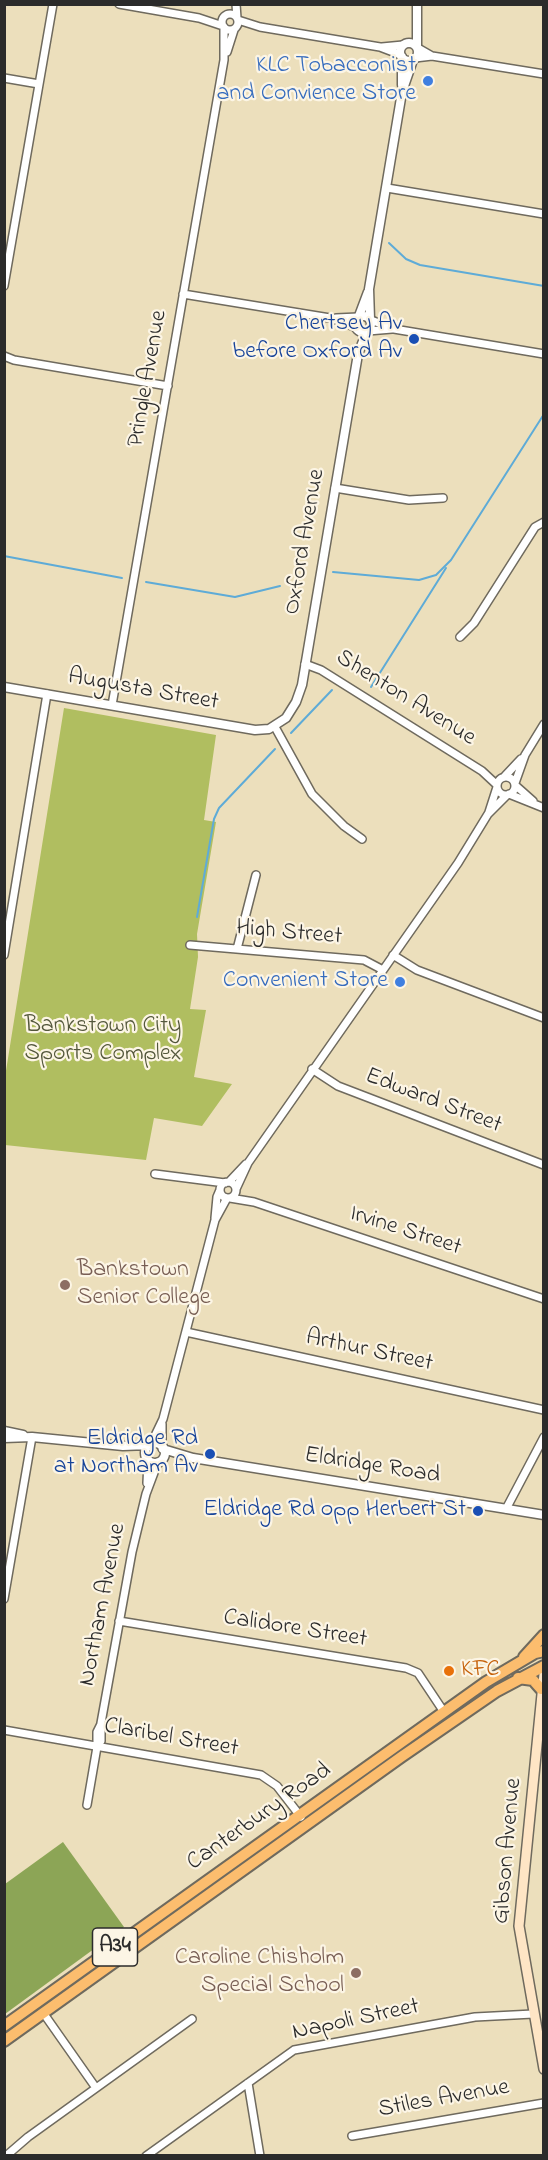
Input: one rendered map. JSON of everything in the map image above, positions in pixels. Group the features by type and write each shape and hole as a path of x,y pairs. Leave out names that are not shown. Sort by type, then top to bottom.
{"highway":[{"path":"522,1660 543,1635"},
{"name":"Canterbury Road","path":"4,2026 444,1712 522,1660 543,1651"},
{"name":"Canterbury Road","path":"4,2041 133,1946 308,1826 401,1757 516,1678 543,1666"},
{"path":"516,1678 530,1678 541,1689"}],"main road":[{"name":"Gibson Avenue","path":"543,1674 541,1689 543,1705 519,1926 543,2069"}],"street":[{"path":"4,286 53,4"},
{"path":"119,4 199,18 235,29 260,27"},
{"path":"225,16 234,4"},
{"path":"234,4 238,19"},
{"path":"402,92 417,47 415,18 417,4"},
{"path":"199,18 225,16 260,27 380,47 414,59 432,56 543,74"},
{"name":"Pringle Avenue","path":"224,60 225,16"},
{"path":"356,328 369,289 387,188 402,92 403,44 415,18"},
{"name":"Pringle Avenue","path":"112,705 224,60 238,19"},
{"path":"380,47 409,42 432,56"},
{"path":"4,78 39,84"},
{"path":"387,188 543,214"},
{"path":"368,331 371,320 369,289"},
{"path":"183,294 330,318 366,316 394,329 543,354"},
{"path":"330,318 362,332 394,329"},
{"name":"Oxford Avenue","path":"356,328 358,354"},
{"name":"Oxford Avenue","path":"275,727 286,718 296,702 305,664 358,354 368,331"},
{"path":"4,356 14,360 168,386"},
{"path":"4,362 14,360"},
{"path":"335,488 405,500 443,498"},
{"path":"460,637 474,623 535,527 543,522"},
{"name":"Shenton Avenue","path":"305,664 321,670 482,771 497,786 499,792 508,794"},
{"name":"Augusta Street","path":"4,687 255,730 275,727"},
{"path":"4,955 46,694"},
{"path":"236,1189 248,1163 458,863 488,814 515,784 525,755 543,724"},
{"path":"275,727 312,794 344,826 362,839"},
{"path":"488,814 497,786 525,755"},
{"name":"Shenton Avenue","path":"482,771 505,776"},
{"path":"505,776 542,807"},
{"path":"508,794 542,807"},
{"path":"237,949 256,875"},
{"name":"High Street","path":"190,945 364,960 383,970"},
{"path":"393,955 417,970 543,1018"},
{"name":"Edward Street","path":"312,1070 338,1086 543,1165"},
{"path":"224,1186 248,1163"},
{"path":"155,1174 224,1186"},
{"path":"224,1186 228,1198"},
{"name":"Irvine Street","path":"224,1186 236,1189 254,1202"},
{"name":"Northam Avenue","path":"150,1445 163,1419 215,1220 217,1197 224,1186"},
{"name":"Northam Avenue","path":"215,1220 236,1189"},
{"name":"Irvine Street","path":"228,1198 254,1202 543,1299"},
{"name":"Arthur Street","path":"186,1332 543,1410"},
{"name":"Northam Avenue","path":"87,1805 97,1747 103,1733 101,1723 119,1621 146,1494 162,1455 163,1419"},
{"path":"4,1431 32,1437 123,1446 150,1445 162,1455"},
{"path":"4,1438 32,1437"},
{"path":"4,1599 32,1437"},
{"path":"506,1509 543,1437"},
{"path":"147,1459 150,1445"},
{"path":"123,1446 147,1459 162,1455"},
{"name":"Eldridge Road","path":"162,1455 193,1458 543,1515"},
{"name":"Northam Avenue","path":"146,1494 147,1459"},
{"name":"Calidore Street","path":"119,1621 406,1668 418,1673 444,1712"},
{"name":"Claribel Street","path":"4,1730 261,1775 277,1786 308,1826"},
{"path":"44,2013 96,2088"},
{"name":"Napoli Street","path":"146,2156 288,2053 301,2048 475,2017 533,2014"},
{"path":"6,2156 28,2137 192,2019"},
{"path":"248,2083 260,2156"},
{"name":"Stiles Avenue","path":"352,2136 543,2103"}],"green space":[{"name":"Bankstown City Sports Complex","path":"64,708 216,735 204,820 216,822 197,934 198,957 190,1009 206,1010 194,1077 232,1084 202,1126 154,1118 146,1160 5,1145 5,1077"},
{"path":"63,1842 124,1927 5,2014 5,1884"}],"waterway":[{"path":"389,243 406,259 420,265 544,286"},
{"path":"333,572 419,580 436,575 451,560 544,414"},
{"path":"4,556 122,578"},
{"path":"371,687 446,568"},
{"path":"146,582 235,597 280,586"},
{"path":"291,733 332,690"},
{"path":"197,917 214,819 219,808 275,749"}],"place":[{"name":"KLC Tobacconist and Convience Store","path":"428,81"},
{"name":"Chertsey Av before Oxford Av","path":"414,339"},
{"name":"Convenient Store","path":"400,982"},
{"name":"Bankstown Senior College","path":"65,1285"},
{"name":"Eldridge Rd at Northam Av","path":"210,1454"},
{"name":"Eldridge Rd opp Herbert St","path":"478,1511"},
{"name":"KFC","path":"449,1671"},
{"name":"Caroline Chisholm Special School","path":"356,1973"}]}
